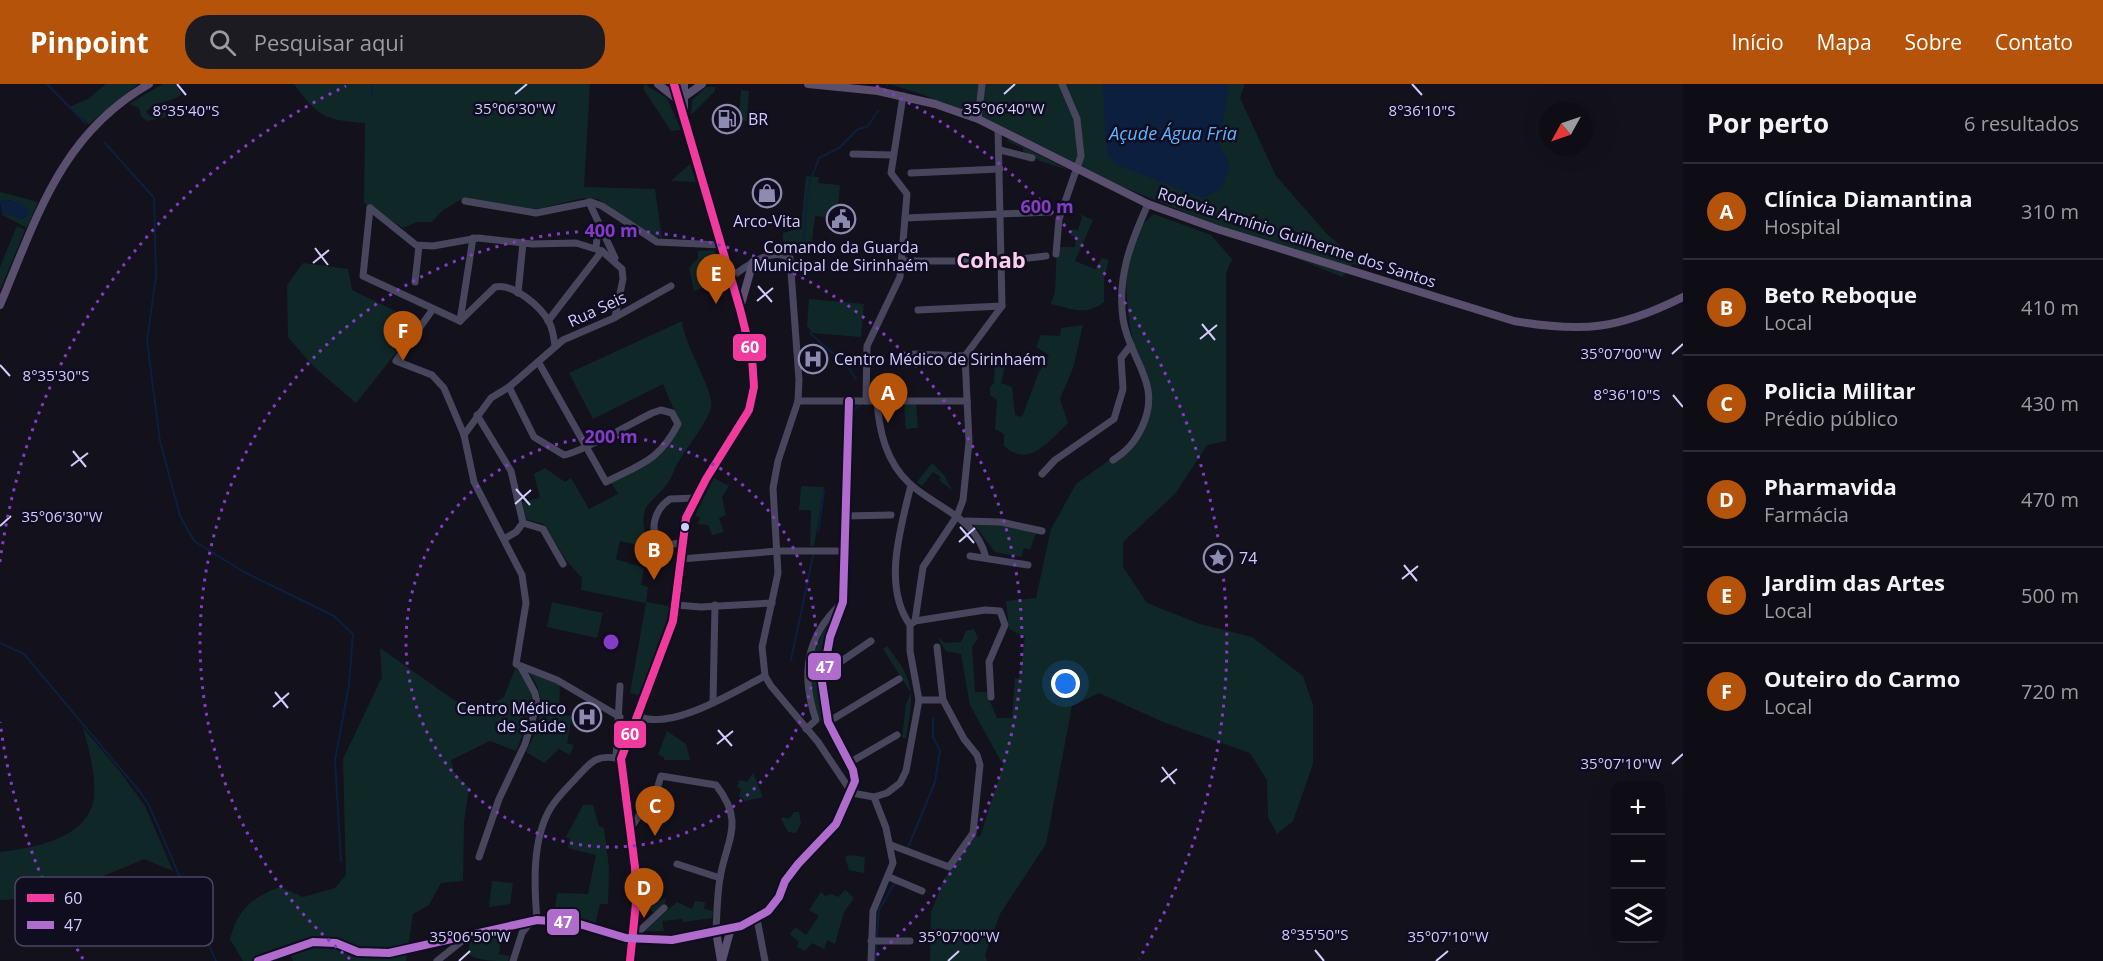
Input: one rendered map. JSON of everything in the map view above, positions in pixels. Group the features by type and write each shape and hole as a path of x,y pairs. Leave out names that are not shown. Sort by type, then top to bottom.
{"main road":[{"path":"0,305 62,166 88,133 106,115 149,84"},
{"path":"658,84 681,98"},
{"path":"630,961 636,867 619,758 667,643 676,605 686,518 695,498 737,432 752,400 752,357 684,116 681,98 674,84"},
{"path":"681,98 684,84"},
{"path":"681,98 702,84"},
{"name":"Rodovia Armínio Guilherme dos Santos","path":"808,84 847,86 903,96 978,119 1148,204 1217,229 1473,310 1552,328 1584,329 1652,312 1683,297"},
{"path":"740,309 753,262"},
{"path":"633,938 672,940 731,928 722,961"},
{"path":"716,930 722,961"}],"street":[{"path":"978,119 982,84"},
{"path":"1062,84 1071,101"},
{"path":"1056,254 1059,219 1077,168 1081,146 1068,84"},
{"path":"731,928 757,919 776,902 789,875 836,824 852,793 855,778 828,722 823,705 824,673 830,636 843,602 846,516 858,401 867,346 898,283 902,261 907,194 891,173 903,96"},
{"path":"731,277 766,256 784,255 790,258 792,313 799,351 798,401 778,461 773,488 778,573 762,647 765,676 852,793 874,797 891,791 904,776 919,700 910,651 912,623 923,567 929,554 957,516 963,500 967,471 965,356 1002,306 1002,214 998,129"},
{"path":"1000,150 1032,158"},
{"path":"853,154 892,155"},
{"path":"911,173 1000,169"},
{"path":"465,201 536,213 589,202 602,206 657,242 683,246 721,245"},
{"path":"589,202 598,225 620,266 623,279 615,317"},
{"path":"1113,460 1125,453 1136,440 1151,400 1123,320 1121,277 1131,241 1148,204"},
{"path":"460,321 366,279 363,273 370,208 394,230 419,246 473,238 524,243 573,243 599,249 620,266"},
{"path":"905,218 1050,212"},
{"path":"548,321 599,249 598,225"},
{"path":"460,321 473,238"},
{"path":"518,293 524,243"},
{"path":"415,282 419,246"},
{"path":"902,261 1003,261 1046,256"},
{"name":"Rua Seis","path":"509,387 539,363 555,346 615,317 671,286"},
{"path":"460,321 495,287 508,288 518,293 548,321 555,346"},
{"path":"918,310 1002,306"},
{"path":"433,309 396,361 432,375 440,381 464,435 474,482 522,575 526,594 516,664 557,680 620,717"},
{"path":"1042,474 1055,460 1114,419 1123,389 1121,358 1131,345"},
{"path":"914,354 965,356"},
{"path":"464,435 491,398 509,387 532,433 542,443 564,455 585,446 661,410 672,413 678,423 663,449 654,458 606,482 585,446 539,363"},
{"path":"877,400 882,437 887,452 911,484 966,521 980,539 986,558"},
{"path":"798,401 967,401"},
{"path":"477,416 511,471 523,523"},
{"path":"911,484 896,583 901,608 912,623"},
{"path":"682,543 664,545 656,538 654,532 658,510 670,499 695,498"},
{"path":"846,516 891,515"},
{"path":"966,521 1000,522 1042,531"},
{"path":"504,539 516,532 523,523"},
{"path":"523,523 543,530 563,564"},
{"path":"681,559 778,551 846,551"},
{"path":"970,556 1028,565"},
{"path":"806,729 816,720 807,682 813,644 827,617 843,602"},
{"path":"676,605 772,603"},
{"path":"713,702 715,605"},
{"path":"912,623 984,610 1000,611 1005,625 989,662 992,697"},
{"path":"824,673 871,641"},
{"path":"891,845 947,867 952,866 973,833 981,774 979,760 964,739 943,700 938,647"},
{"path":"479,857 499,800 525,744 537,704 535,693 521,667"},
{"path":"638,716 658,721 674,718 713,702 765,676"},
{"path":"828,722 899,678"},
{"path":"513,961 524,929 534,920 536,863 546,816 554,802 592,760 603,756 619,758 620,686"},
{"path":"919,700 943,700"},
{"path":"849,763 897,735"},
{"path":"630,829 658,788 661,776 716,785 728,804 733,827 720,878 716,930"},
{"path":"871,961 874,907 889,877 893,863 891,845 874,797"},
{"path":"677,864 720,878"},
{"path":"889,877 922,891"},
{"path":"258,961 313,942 336,943 358,952 390,953 534,920 576,923 633,938 664,908"},
{"path":"757,919 765,961"},
{"path":"504,926 516,932 520,939"},
{"path":"437,961 471,933"},
{"path":"872,941 910,941"}],"green space":[{"path":"106,84 138,84 89,124 69,107 88,99"},
{"path":"163,84 175,84 182,94 154,105 146,112 151,117 165,112 171,116 147,121 141,116 139,108 129,104"},
{"path":"294,84 590,84 584,187 655,189 662,238 651,236 598,199 584,198 532,210 464,198 443,210 432,222 417,222 403,228 364,203 365,123 323,115 309,104"},
{"path":"644,84 667,98 681,130 671,131 644,90"},
{"path":"889,84 1245,84 1240,98 1276,176 1328,235 1369,269 1353,264 1342,277 1077,168 924,95"},
{"path":"706,87 715,87 715,91 691,115 692,100"},
{"path":"741,90 749,91 747,121 739,120"},
{"path":"1008,139 1071,171 1040,161 1023,151 1023,148 1007,141"},
{"path":"690,164 696,182 671,181"},
{"path":"806,176 819,177 818,183 840,185 837,218 815,216 811,249 783,247 783,233 801,228"},
{"path":"0,192 38,202 27,228 2,215 12,215 22,219 29,213 11,200 0,201"},
{"path":"1079,214 1093,220 1075,261 1095,269 1102,258 1109,260 1104,278 1104,302 1097,307 1084,310 1051,304 1055,291 1057,247 1075,247 1076,237 1071,236 1072,229 1078,230 1082,217"},
{"path":"1154,214 1211,235 1232,259 1226,273 1226,441 1207,445 1175,494 1123,542 1123,567 1147,603 1200,624 1252,637 1303,676 1313,705 1313,764 1293,821 1277,834 1268,817 1267,780 1250,753 1163,722 1099,693 1072,706 1046,844 1000,914 985,955 987,961 930,961 931,912 944,879 972,835 980,837 1003,765 970,705 961,654 946,651 937,637 945,643 961,642 966,631 974,629 978,638 972,647 975,692 986,692 997,718 1012,718 1015,678 1019,679 1025,637 1009,629 1006,601 1036,598 1051,529 1076,484 1130,445 1150,410 1132,335 1126,279 1130,253 1138,231"},
{"path":"17,226 25,230 0,290 0,267"},
{"path":"714,250 723,280 694,291 689,268 698,258 698,251"},
{"path":"303,263 348,269 352,290 420,323 356,403 312,365 288,337 287,285"},
{"path":"809,299 864,304 861,337 812,333 807,326"},
{"path":"682,321 688,343 711,400 711,408 670,479 645,511 643,518 647,541 638,549 633,544 620,541 616,559 644,568 641,585 648,587 646,602 670,606 661,641 641,696 630,693 646,603 581,590 582,578 566,560 544,524 525,519 522,502 540,498 534,474 545,468 565,482 571,478 589,509 618,494 611,482 644,465 659,454 680,424 663,384 593,419 569,373"},
{"path":"1083,325 1073,368 1060,399 1068,423 1038,450 1022,455 1013,452 1004,446 1004,434 995,429 997,400 990,395 990,387 994,383 995,356 1007,358 1001,383 1012,387 1015,415 1022,417 1038,374 1049,355 1036,347 1041,335 1060,336 1061,328"},
{"path":"916,404 918,428 906,429 904,405"},
{"path":"932,463 944,475 952,490 939,480 941,477 933,472 922,486 917,482"},
{"path":"714,478 729,486 722,497 726,515 719,518 724,532 712,535 708,525 698,524 700,518 695,515"},
{"path":"801,486 824,487 814,546 810,546 811,510 799,510"},
{"path":"972,522 1016,526 1036,533 1030,550 1024,548 1021,557 995,552"},
{"path":"552,602 603,613 597,638 547,627"},
{"path":"836,612 825,649 824,718 832,741 815,707 811,675 818,644"},
{"path":"887,646 903,670 911,692 883,649"},
{"path":"380,648 454,700 478,711 504,697 517,664 533,691 525,729 516,751 490,741 451,760 454,772 469,788 464,822 463,881 441,883 429,905 413,914 406,961 293,961 288,950 255,961 243,961 230,939 237,920 254,900 280,887 303,897 335,888 346,875 343,759 382,677"},
{"path":"529,673 560,684 559,715 572,716 567,743 574,745 570,755 559,749 544,763 526,752 538,722 541,702 535,682"},
{"path":"911,694 906,738 902,738 906,704"},
{"path":"83,728 118,769 145,806 173,871 144,859 99,877 15,877 15,898 0,900 0,852 28,848 58,839 82,823 90,811 94,797 94,780"},
{"path":"667,731 686,744 690,760 664,760 664,757 658,755"},
{"path":"753,773 763,797 745,801 739,796 741,789 737,787 739,780 747,782"},
{"path":"583,805 593,805 599,826 604,828 609,868 608,904 600,904 595,925 576,918 554,916 557,893 588,894 596,855 568,848 570,839 566,837"},
{"path":"794,812 799,812 801,823 796,833 788,832 781,819 783,817 789,819"},
{"path":"850,855 865,857 864,873 849,870 845,857"},
{"path":"650,874 652,894 658,901 666,898 665,903 654,913 648,908 647,880"},
{"path":"492,881 513,883 510,904 489,907"},
{"path":"845,890 854,898 844,912 835,944 827,940 824,949 812,943 805,951 797,947 799,942 790,934 795,927 806,935 819,916 809,910 821,892 825,896 832,894 838,897"},
{"path":"695,901 705,902 704,909 713,911 712,918 683,922 682,919 662,921 664,931 644,931 677,902 692,909"},
{"path":"500,935 512,939 501,941 499,954 510,956 508,961 492,961 468,954 470,941"}],"water":[{"name":"Açude Água Fria","path":"1103,84 1229,84 1220,145 1230,166 1222,188 1203,198 1118,165 1109,156 1106,148"},
{"path":"0,201 17,202 29,213 22,219 12,215 2,215"}],"waterway":[{"path":"47,84 85,123"},
{"path":"372,84 372,97"},
{"path":"804,242 808,187 819,158 839,148 858,129 867,127 878,111"},
{"path":"105,143 154,198 156,276 147,341 160,441 180,516 194,541 244,572 334,616 353,634 349,685 335,760 341,861"},
{"path":"810,333 849,368 856,379"},
{"path":"852,412 860,405"},
{"path":"818,532 824,491"},
{"path":"791,660 814,551"},
{"path":"0,643 24,654 140,792 149,805 180,877"},
{"path":"907,850 935,782 940,751 933,737 933,718"},
{"path":"875,961 879,910 895,882"},
{"path":"210,946 216,961"}],"transit line":[{"name":"60","path":"630,961 636,903 635,867 621,759 673,621 686,518 706,479 749,410 754,387 752,357 740,309 674,84"},
{"name":"47","path":"258,961 313,942 336,943 358,952 389,953 537,920 576,923 626,938 672,940 741,926 768,911 779,897 785,881 798,864 836,824 855,781 853,770 828,722 822,682 830,637 843,602 849,401"}],"place":[{"name":"BR","path":"727,119"},
{"name":"Arco-Vita","path":"767,193"},
{"name":"Comando da Guarda Municipal de Sirinhaém","path":"841,219"},
{"name":"Jardim das Artes","path":"716,304"},
{"name":"Centro Médico de Sirinhaém","path":"813,359"},
{"name":"Outeiro do Carmo","path":"403,361"},
{"name":"Clínica Diamantina","path":"888,423"},
{"name":"74","path":"1218,558"},
{"name":"Beto Reboque","path":"654,580"},
{"name":"Centro Médico de Saúde","path":"587,717"},
{"name":"Policia Militar","path":"655,836"},
{"name":"Pharmavida","path":"644,918"}],"district":[{"name":"Cohab","path":"991,260"}]}
